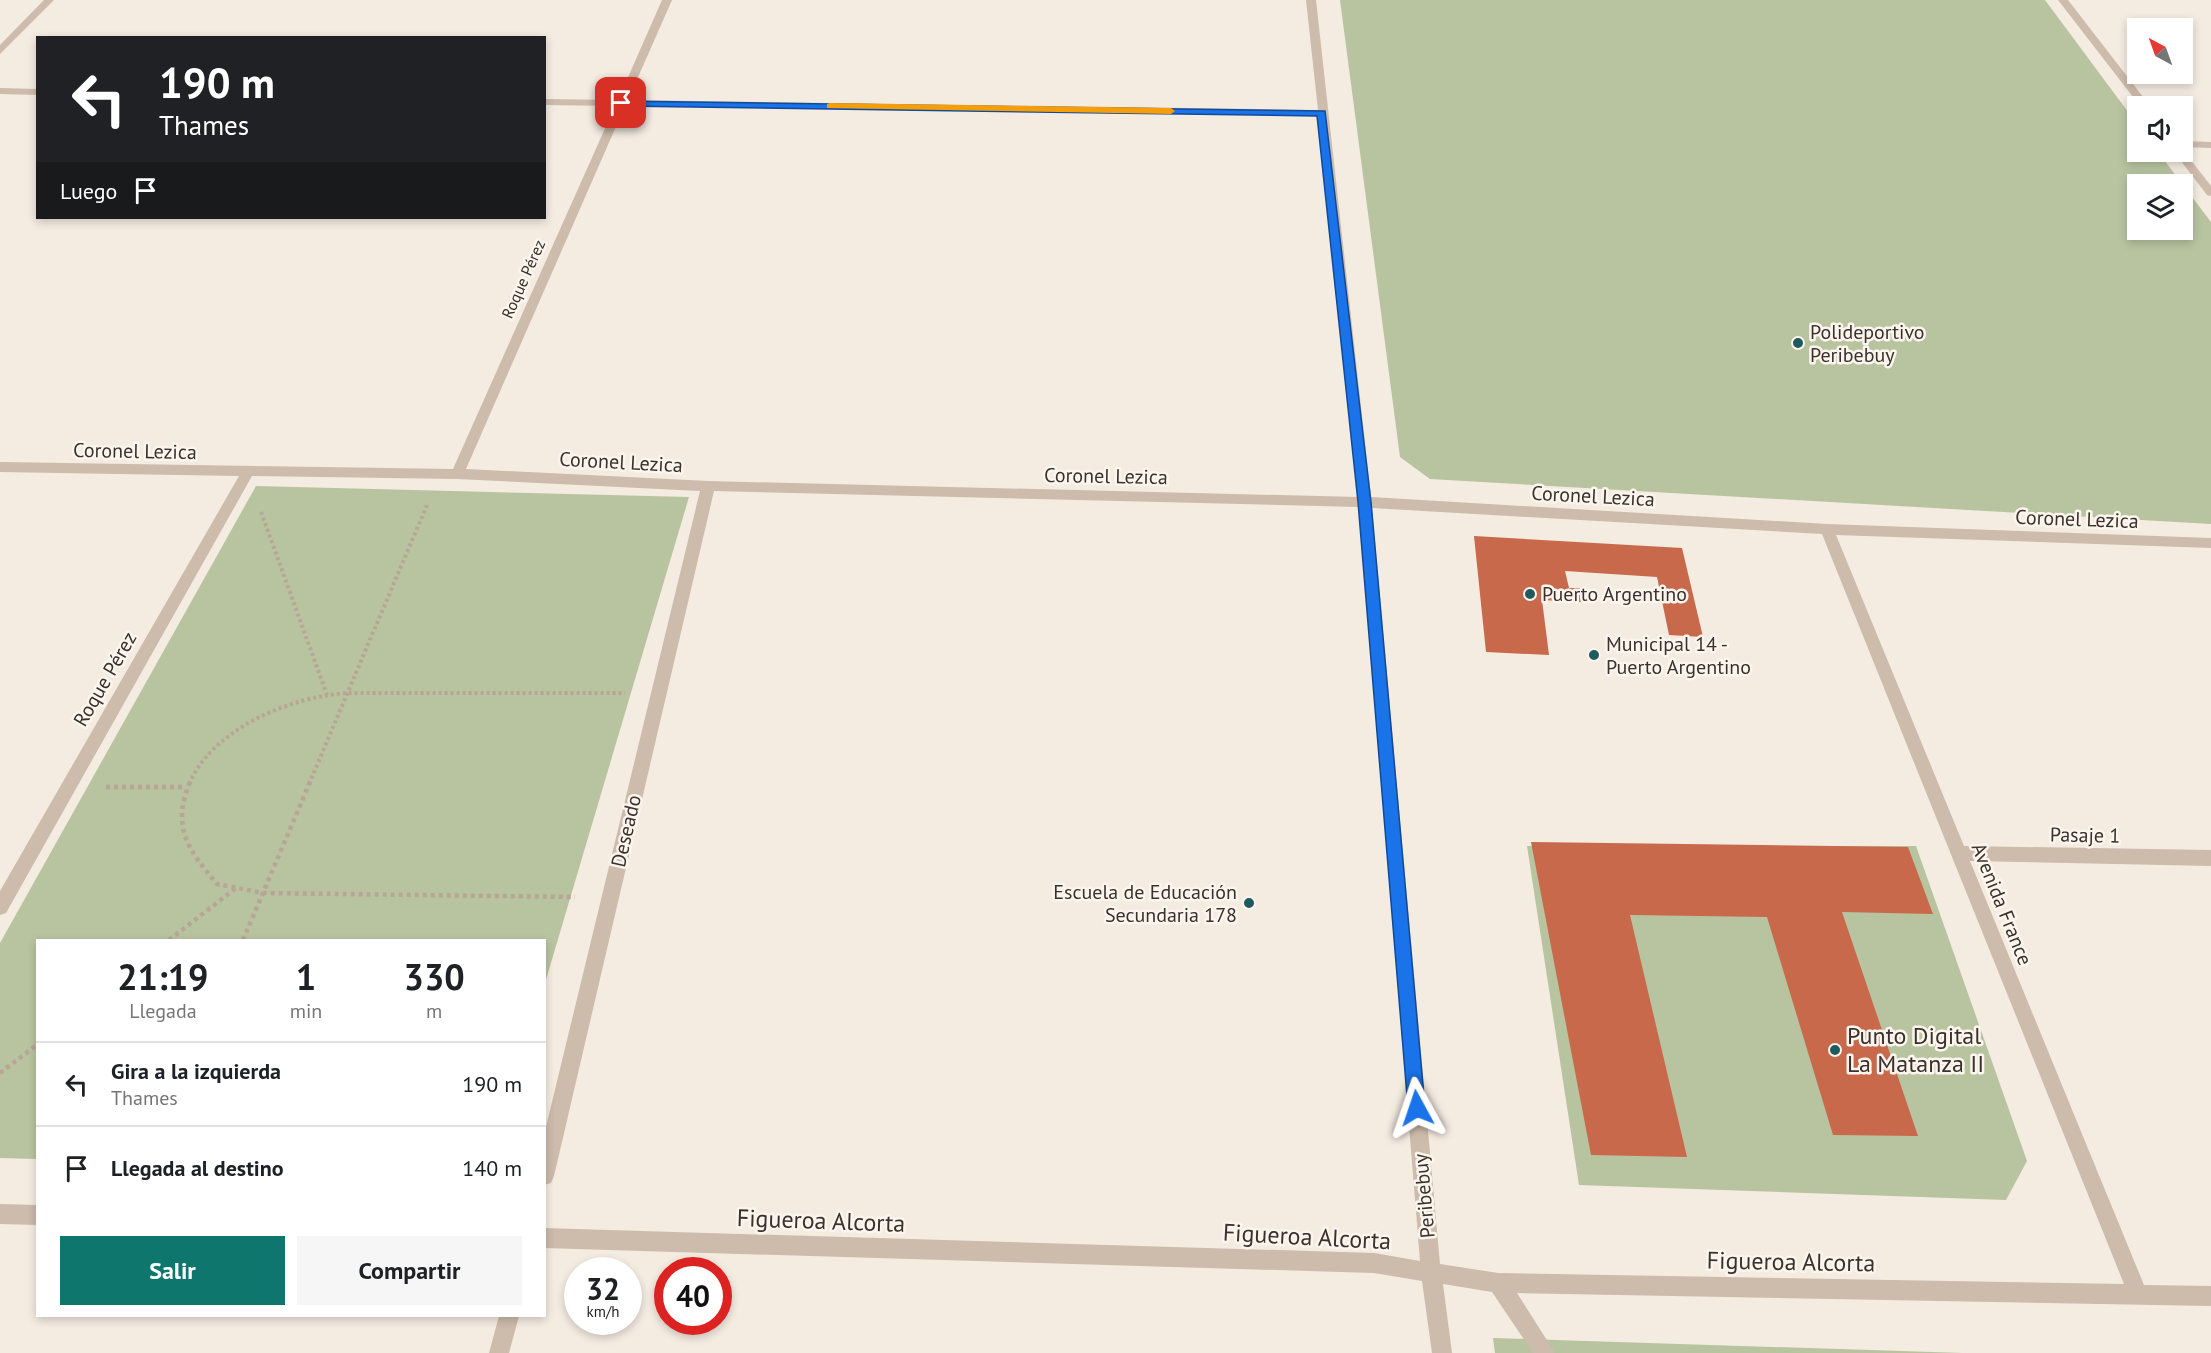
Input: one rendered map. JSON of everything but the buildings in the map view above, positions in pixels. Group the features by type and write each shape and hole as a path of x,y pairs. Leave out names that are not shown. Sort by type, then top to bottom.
{"street":[{"path":"0,51 49,0"},
{"name":"Roque Pérez","path":"457,474 667,0"},
{"name":"Peribebuy","path":"1311,0 1365,502 1431,1271 1442,1353"},
{"path":"2063,0 2137,96"},
{"path":"0,91 36,92"},
{"path":"546,102 1322,113"},
{"path":"2193,144 2211,145"},
{"path":"2187,162 2211,193"},
{"name":"Coronel Lezica","path":"0,467 457,474 708,486 1365,502 1827,529 2211,543"},
{"name":"Roque Pérez","path":"0,907 247,472"},
{"name":"Deseado","path":"546,1168 708,486"},
{"name":"Avenida France","path":"1827,529 2138,1293"},
{"name":"Pasaje 1","path":"1959,853 2211,858"},
{"path":"0,1214 36,1215"},
{"name":"Figueroa Alcorta","path":"546,1238 1374,1263 1498,1283 2211,1296"},
{"path":"1498,1283 1545,1353"},
{"path":"499,1353 509,1317"}],"path":[{"path":"247,472 327,695"},
{"path":"243,939 440,474"},
{"path":"610,897 263,893 217,884 192,854 181,822 186,787 217,747 258,716 303,698 348,693 659,693"},
{"path":"68,787 186,787"},
{"path":"170,939 237,888"},
{"path":"0,1073 36,1046"}],"green space":[{"name":"Polideportivo Peribebuy","path":"1340,0 2045,0 2127,111 2127,162 2166,162 2175,174 2127,174 2127,240 2193,240 2193,198 2211,222 2211,524 1430,479 1400,457"},
{"path":"256,486 689,497 546,980 546,939 36,939 36,1159 0,1158 0,943"},
{"path":"1527,846 1916,846 2027,1161 2006,1200 1579,1185"},
{"path":"1493,1338 1963,1353 1495,1353"}],"slow traffic":[{"path":"830,106 1171,111"}],"place":[{"name":"Polideportivo Peribebuy","path":"1798,343"},
{"name":"Puerto Argentino","path":"1530,594"},
{"name":"Municipal 14 - Puerto Argentino","path":"1594,655"},
{"name":"Escuela de Educación Secundaria 178","path":"1249,903"},
{"name":"Punto Digital La Matanza II","path":"1835,1050"}],"route":[{"path":"621,103 1322,113 1365,502 1417,1108"}]}
